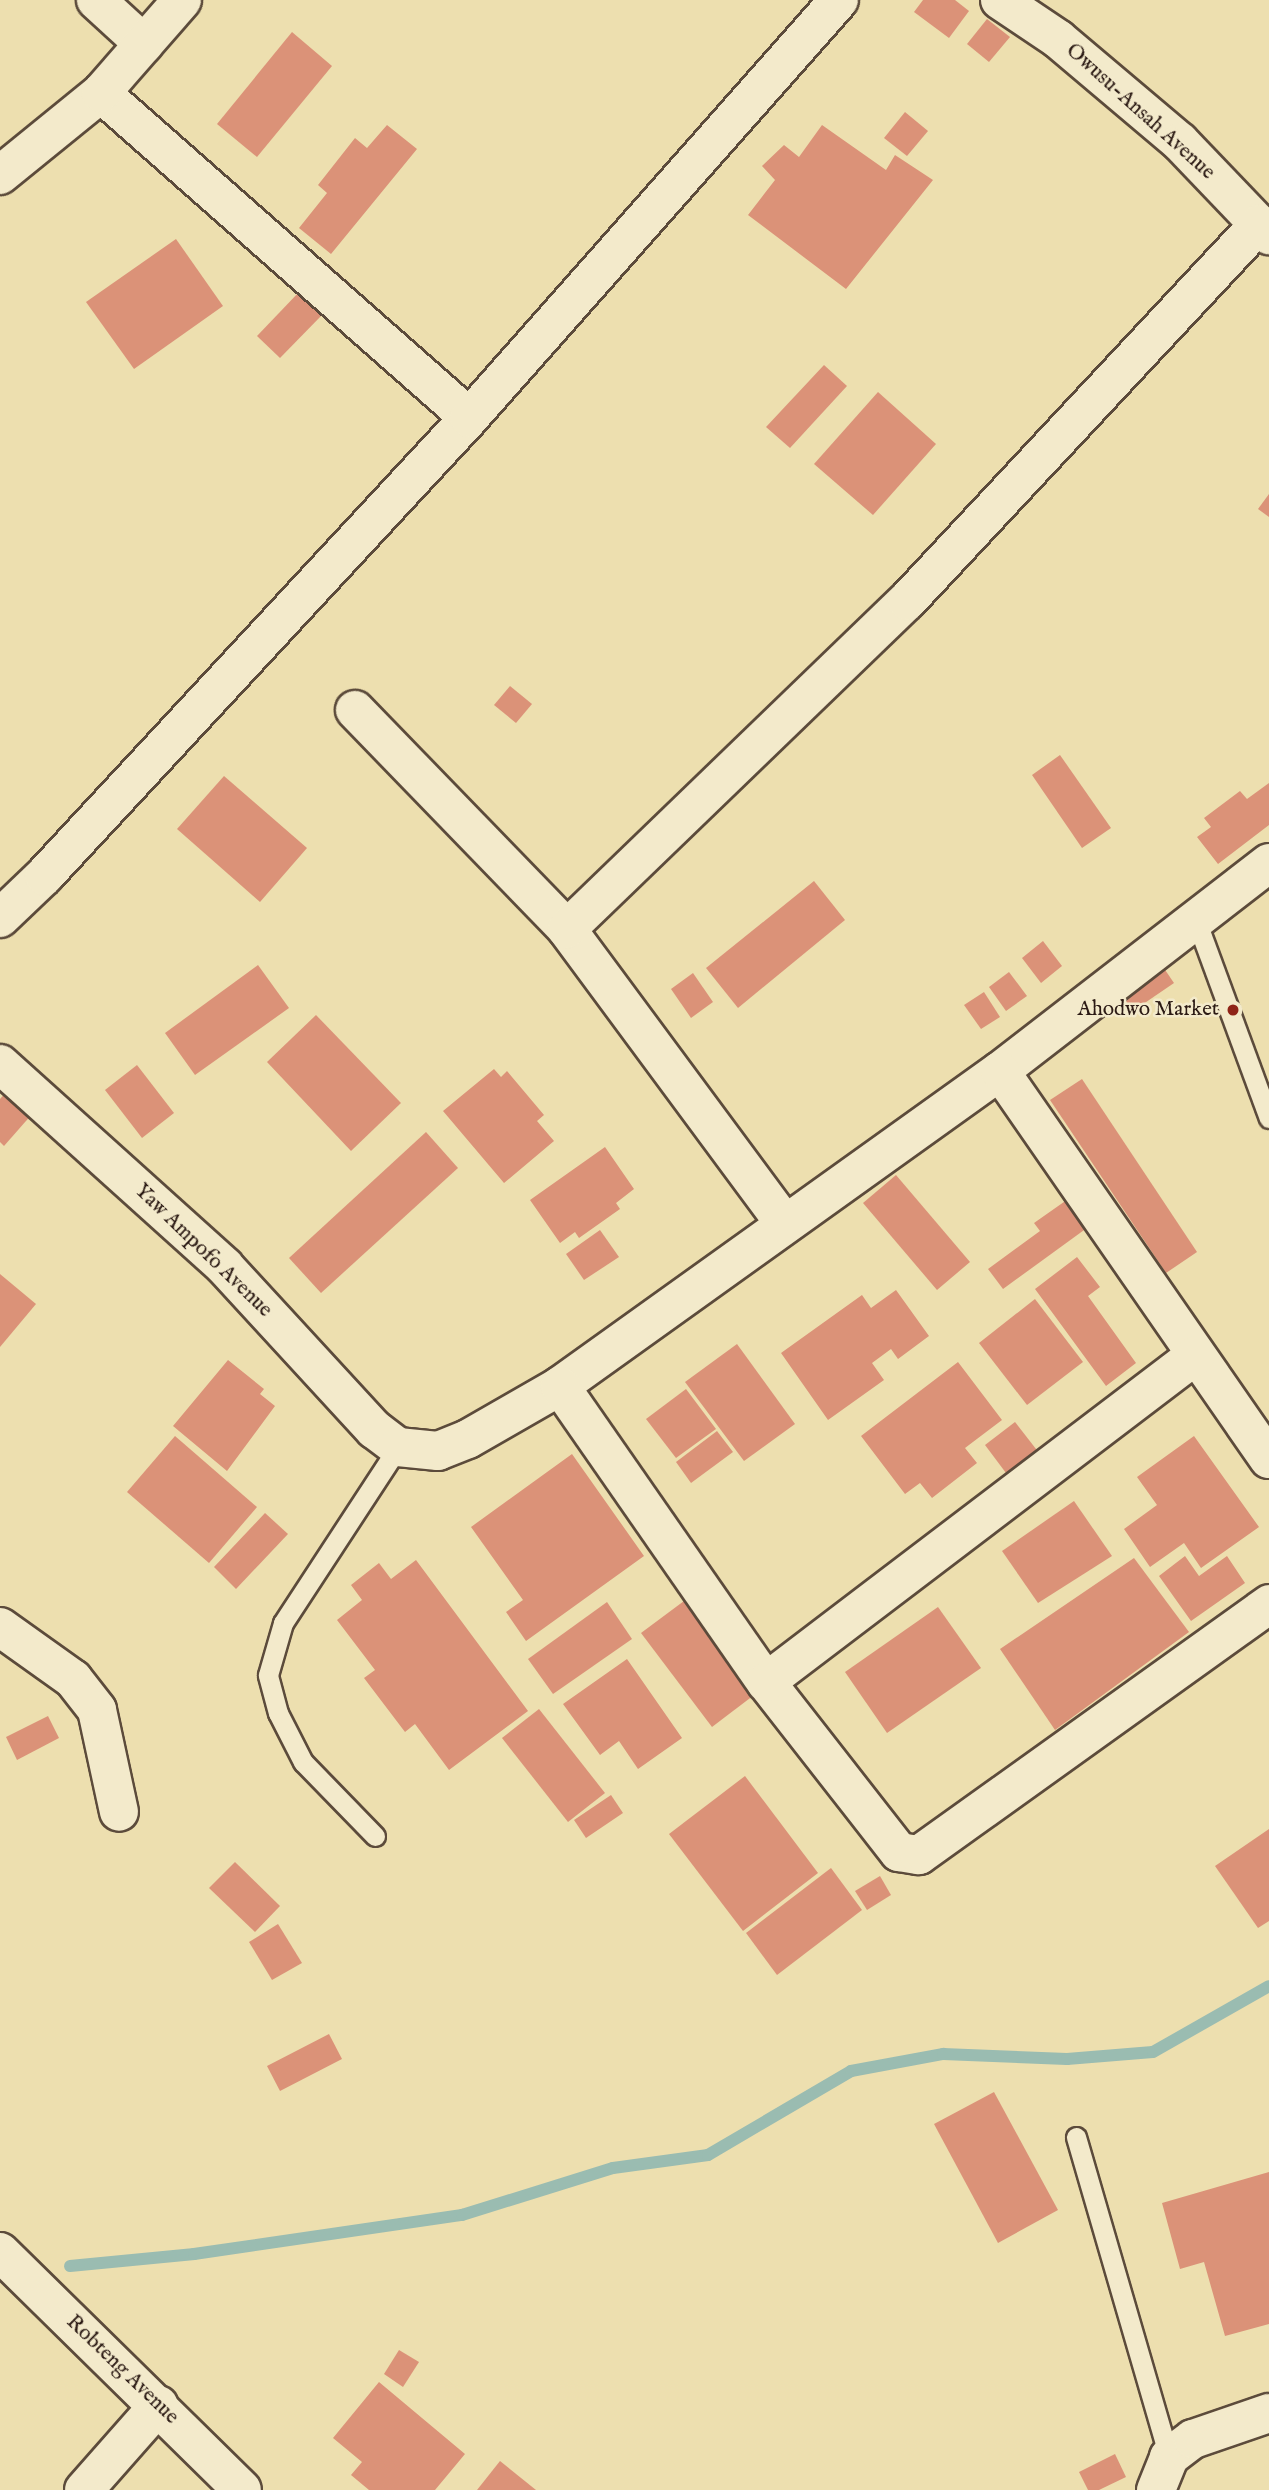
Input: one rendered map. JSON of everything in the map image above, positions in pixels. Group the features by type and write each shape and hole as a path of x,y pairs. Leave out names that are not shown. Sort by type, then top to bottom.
{"street":[{"path":"96,0 144,44"},
{"path":"0,175 101,93 182,0"},
{"path":"0,918 44,876 469,418 839,0"},
{"name":"Owusu-Ansah Avenue","path":"1000,0 1058,39 1180,142 1264,230"},
{"path":"101,93 469,418"},
{"path":"567,929 907,601 1264,230"},
{"path":"355,710 567,929 785,1224"},
{"path":"398,1447 438,1451 468,1440 560,1386 1000,1072 1269,863"},
{"name":"Yaw Ampofo Avenue","path":"0,1064 224,1266 374,1429 398,1447"},
{"path":"1000,1072 1269,1459"},
{"path":"766,1682 1196,1355"},
{"path":"560,1386 766,1682 898,1852 919,1855 1269,1604"},
{"path":"0,1627 73,1679 97,1710 119,1812"},
{"name":"Robteng Avenue","path":"0,2252 159,2405 242,2490"},
{"path":"84,2490 159,2405"},
{"path":"1163,2474 1193,2439 1269,2413"}],"lane":[{"path":"1196,920 1269,1118"},
{"path":"375,1836 303,1762 278,1713 268,1675 283,1623 398,1447"},
{"path":"1076,2137 1163,2474"}],"building":[{"path":"923,0 955,0 969,11 949,38 914,12"},
{"path":"987,19 1010,37 989,62 967,44"},
{"path":"292,32 332,66 257,157 217,124"},
{"path":"905,112 928,131 907,156 884,138"},
{"path":"387,125 417,149 331,254 299,228 327,193 318,185 355,138 367,148"},
{"path":"822,125 886,170 895,155 933,180 846,289 748,215 775,180 762,166 784,145 799,157"},
{"path":"176,239 223,306 134,369 86,302"},
{"path":"300,291 323,314 280,358 257,336"},
{"path":"824,365 847,386 790,448 766,427"},
{"path":"878,392 936,444 873,515 814,464"},
{"path":"1269,494 1269,517 1258,509"},
{"path":"510,686 532,704 516,723 494,705"},
{"path":"1060,755 1111,828 1082,848 1032,775"},
{"path":"224,776 307,848 260,902 177,829"},
{"path":"1269,783 1269,825 1218,864 1197,837 1211,827 1204,818 1240,791 1247,799"},
{"path":"814,881 845,920 738,1008 706,968"},
{"path":"1043,941 1062,966 1041,983 1022,958"},
{"path":"1159,961 1174,983 1133,1011 1118,990"},
{"path":"258,965 289,1008 195,1075 165,1033"},
{"path":"1009,972 1027,996 1006,1011 989,987"},
{"path":"693,973 713,1002 691,1018 671,989"},
{"path":"984,992 1000,1017 981,1029 964,1005"},
{"path":"316,1015 401,1103 351,1151 267,1062"},
{"path":"137,1065 174,1113 142,1138 105,1090"},
{"path":"494,1069 501,1077 507,1071 544,1115 537,1121 554,1141 504,1183 443,1111"},
{"path":"1082,1079 1197,1252 1166,1273 1050,1100"},
{"path":"8,1090 33,1113 4,1146 0,1142 0,1099"},
{"path":"426,1132 458,1168 321,1293 289,1258"},
{"path":"605,1147 634,1189 616,1203 620,1209 579,1238 575,1232 560,1243 530,1200"},
{"path":"896,1175 970,1262 937,1290 863,1203"},
{"path":"1071,1197 1091,1225 1003,1289 988,1269 1040,1231 1034,1223"},
{"path":"600,1230 619,1257 584,1280 566,1254"},
{"path":"1077,1257 1100,1287 1088,1296 1136,1363 1106,1386 1035,1289"},
{"path":"0,1274 36,1304 0,1347"},
{"path":"896,1290 929,1336 898,1359 891,1349 872,1363 884,1380 828,1420 781,1353 862,1295 871,1308"},
{"path":"1035,1299 1083,1362 1027,1405 979,1343"},
{"path":"737,1344 795,1424 744,1461 685,1382"},
{"path":"228,1360 264,1389 260,1394 275,1406 227,1471 173,1426"},
{"path":"958,1362 1002,1420 965,1448 977,1463 932,1498 920,1483 905,1494 861,1436"},
{"path":"686,1389 716,1429 676,1458 646,1419"},
{"path":"1015,1422 1043,1458 1012,1481 985,1445"},
{"path":"717,1431 733,1452 691,1483 676,1462"},
{"path":"175,1436 257,1507 209,1563 127,1492"},
{"path":"1194,1436 1259,1527 1201,1568 1184,1543 1150,1567 1124,1529 1157,1505 1137,1477"},
{"path":"572,1454 644,1556 526,1641 506,1612 523,1600 471,1527"},
{"path":"1074,1501 1112,1556 1038,1603 1002,1551"},
{"path":"265,1513 288,1534 236,1589 214,1567"},
{"path":"1185,1556 1199,1576 1227,1556 1245,1583 1191,1621 1159,1576"},
{"path":"1134,1558 1189,1632 1055,1730 1000,1649"},
{"path":"416,1560 528,1711 449,1770 415,1724 405,1732 364,1678 375,1670 337,1620 362,1600 351,1585 379,1563 391,1579"},
{"path":"688,1598 758,1692 712,1727 641,1633"},
{"path":"607,1602 632,1639 553,1694 528,1659"},
{"path":"938,1607 981,1668 887,1733 845,1672"},
{"path":"627,1659 682,1738 638,1769 619,1741 600,1755 563,1704"},
{"path":"539,1709 605,1793 568,1822 502,1738"},
{"path":"48,1716 59,1738 17,1760 6,1737"},
{"path":"745,1776 818,1873 743,1931 669,1834"},
{"path":"611,1795 623,1813 586,1838 574,1820"},
{"path":"1269,1829 1269,1921 1258,1928 1215,1866"},
{"path":"235,1862 280,1906 255,1932 209,1888"},
{"path":"831,1868 862,1910 777,1975 746,1933"},
{"path":"880,1876 891,1895 867,1910 855,1891"},
{"path":"278,1924 302,1963 272,1980 249,1942"},
{"path":"329,2034 342,2059 280,2091 267,2066"},
{"path":"994,2092 1058,2210 998,2243 934,2124"},
{"path":"1269,2172 1269,2324 1225,2336 1204,2262 1180,2269 1162,2203"},
{"path":"399,2350 419,2362 403,2387 384,2374"},
{"path":"379,2382 465,2454 435,2490 369,2490 351,2475 362,2462 333,2438"},
{"path":"1115,2454 1126,2477 1099,2490 1088,2490 1079,2472"},
{"path":"500,2461 536,2490 477,2490"}],"waterway":[{"path":"70,2266 194,2254 462,2215 613,2168 708,2155 851,2071 943,2054 1067,2059 1153,2052 1269,1986"}],"place":[{"name":"Ahodwo Market","path":"1233,1010"}]}
